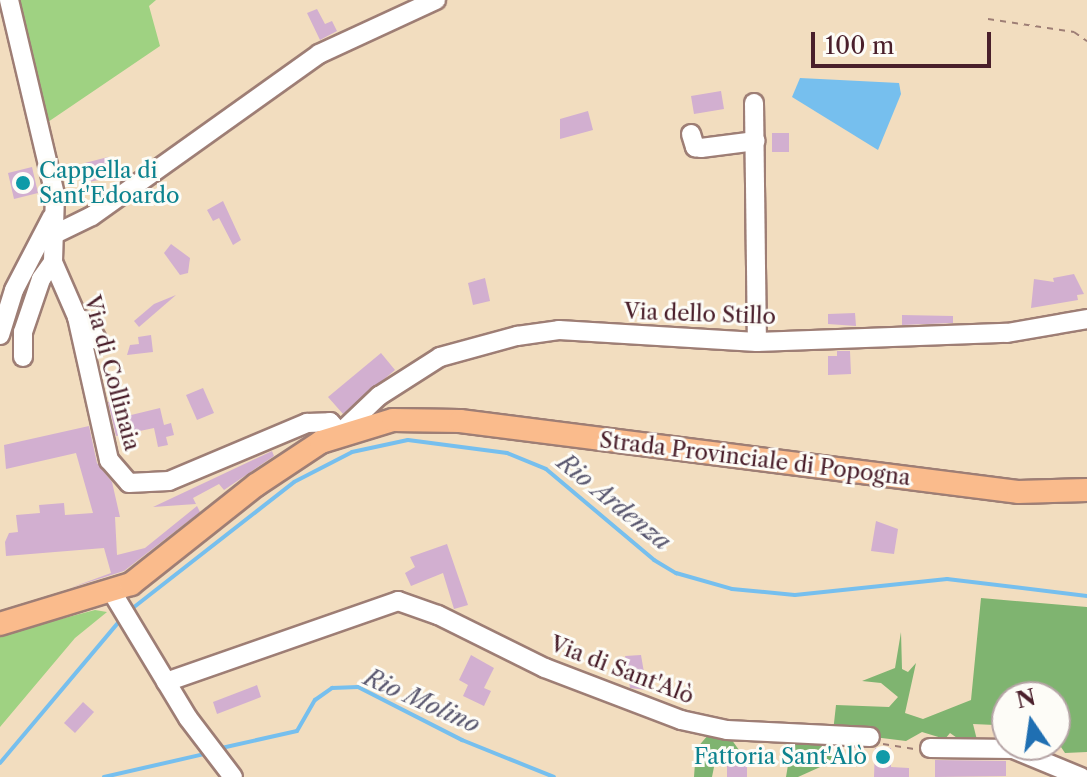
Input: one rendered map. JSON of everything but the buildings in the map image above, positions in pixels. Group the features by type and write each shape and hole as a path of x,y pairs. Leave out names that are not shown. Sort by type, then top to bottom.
{"main road":[{"name":"Strada Provinciale di Popogna","path":"0,624 121,607 131,584 256,485 340,433 393,420 451,420 1018,492 1087,490"}],"street":[{"path":"0,335 14,290 52,226 92,216 319,54 436,0"},
{"name":"Via di Collinaia","path":"10,4 48,159 52,226 60,269 77,317 109,460 129,483 169,481 307,423 330,422 340,433"},
{"path":"754,103 757,342"},
{"path":"691,134 695,147 701,148 756,141"},
{"path":"23,357 26,324 60,269"},
{"path":"77,317 88,323 97,340"},
{"name":"Via dello Stillo","path":"340,433 379,396 440,357 505,338 559,330 757,342 1007,333 1087,319"},
{"name":"Via di Sant'Alò","path":"166,682 398,601 438,615 545,668 681,720 727,730 870,737"},
{"path":"121,607 217,760 233,777"},
{"path":"930,748 1013,749 1077,775"}],"path":[{"path":"988,19 1074,32 1087,41"},
{"path":"870,737 870,742 930,748"}],"green space":[{"path":"13,0 156,0 149,6 160,46 45,124"},
{"path":"981,598 1087,607 1087,752 1071,753 1071,681 991,681 991,725 973,724 977,740 960,740 950,733 945,739 922,732 906,741 833,732 836,705 889,707 898,697 881,683 862,681 895,668 901,632 902,669 908,672 916,663 905,713 923,719 971,700"},
{"path":"95,610 107,612 75,638 0,727 0,635"},
{"path":"709,734 729,736 739,750 716,757 712,777 694,777 696,749"},
{"path":"791,739 821,741 838,759 798,777 786,777 789,759 783,746"}],"water":[{"path":"800,78 899,83 901,94 878,150 792,97"}],"waterway":[{"name":"Rio Ardenza","path":"129,611 294,482 352,452 408,440 507,453 546,469 654,560 676,573 732,589 795,595 947,579 1087,596"},
{"name":"Rio Ardenza","path":"0,763 123,617"},
{"name":"Rio Molino","path":"217,749 297,731 315,700 332,688 358,687 462,740 554,777"},
{"name":"Rio Molino","path":"104,777 209,753"}],"place":[{"name":"Cappella di Sant'Edoardo","path":"23,183"},
{"name":"Fattoria Sant'Alò","path":"883,757"}]}
